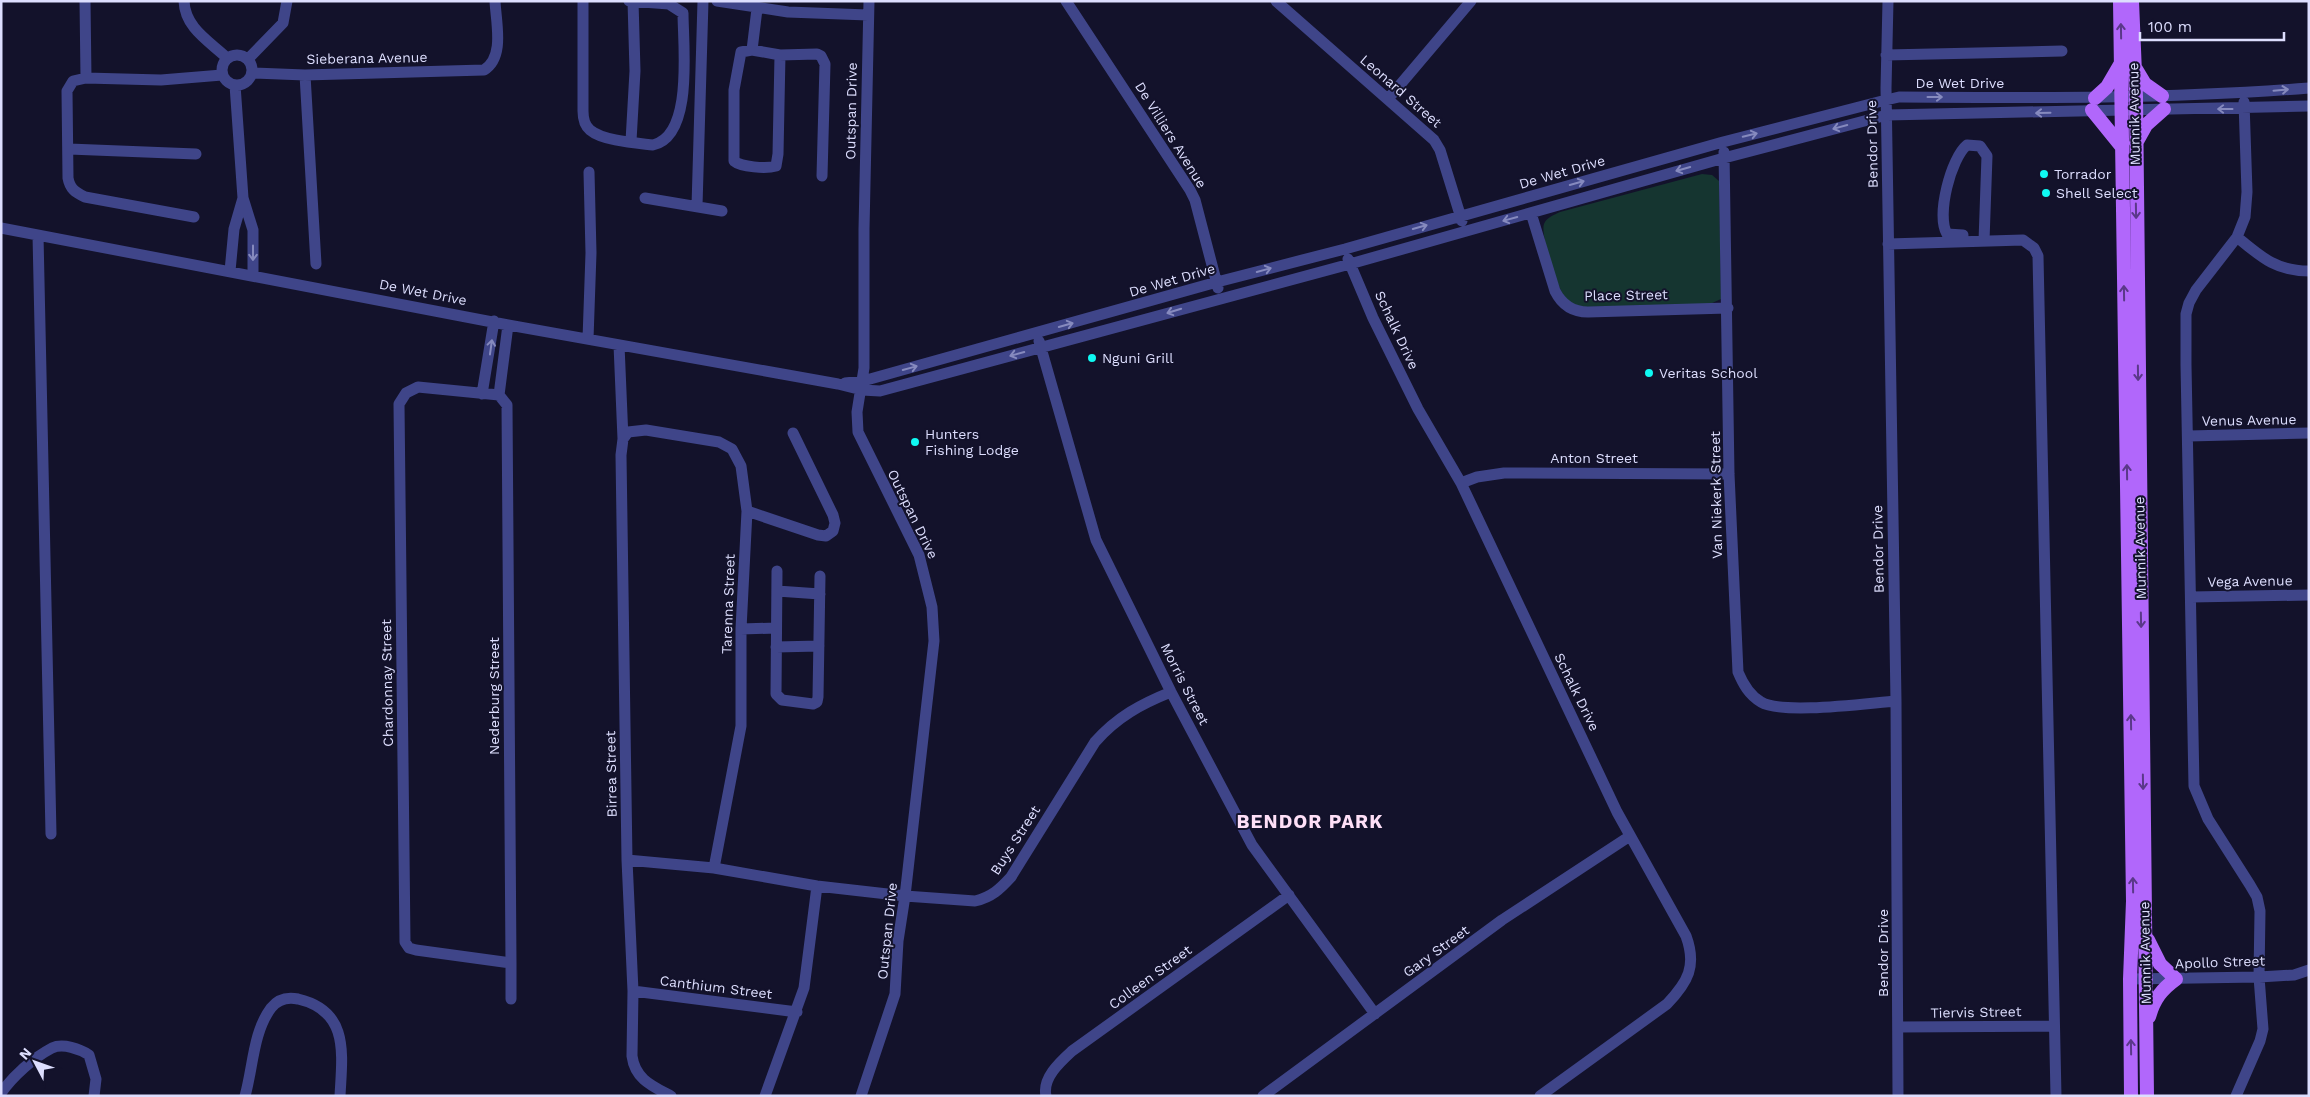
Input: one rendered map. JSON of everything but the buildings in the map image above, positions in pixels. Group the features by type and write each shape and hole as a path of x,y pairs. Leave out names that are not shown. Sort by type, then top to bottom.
{"main road":[{"name":"Munnik Avenue","path":"2120,1 2128,62"},
{"name":"Munnik Avenue","path":"2131,1096 2130,979 2133,901 2128,62 2132,1"},
{"path":"2128,62 2163,103 2129,146 2093,104 2128,62"},
{"name":"Munnik Avenue","path":"2129,146 2147,1096"},
{"path":"2144,929 2150,948 2160,964 2176,979 2161,991 2155,1000 2146,1031"}],"street":[{"path":"85,1 86,78"},
{"path":"184,1 184,12 191,26 227,58"},
{"path":"248,59 283,23 287,1"},
{"name":"Sieberana Avenue","path":"252,73 305,75 484,70 492,64 496,54 495,1"},
{"path":"583,1 583,111 585,124 595,133 610,138 653,145 659,143 676,124 680,116 684,94 683,13 668,4 629,1"},
{"path":"697,206 703,1"},
{"path":"717,1 757,8 788,7 868,15"},
{"name":"Outspan Drive","path":"861,1096 893,1004 898,941 905,896 933,651 933,624 927,585 918,555 860,439 857,420 862,385 869,1"},
{"name":"De Villiers Avenue","path":"1066,1 1190,190 1195,200 1221,298"},
{"name":"Leonard Street","path":"1276,1 1434,140 1440,150 1465,231"},
{"path":"1388,99 1471,1"},
{"name":"Bendor Drive","path":"1888,1 1886,100 1896,701 1898,1096"},
{"path":"631,141 635,71 633,2"},
{"path":"752,50 757,8"},
{"path":"780,55 777,163 774,168 734,161 732,154 734,90 741,52 752,50 780,55 817,54 821,56 825,64 822,176"},
{"path":"1886,55 2062,51"},
{"path":"234,54 242,55 248,59 252,66 252,73 245,83 230,84 222,75 222,66 227,58 234,54"},
{"path":"194,217 85,197 76,192 70,186 68,178 67,91 73,82 86,78 152,80 222,75"},
{"path":"305,75 316,264"},
{"path":"235,85 243,198 253,230 252,276"},
{"name":"De Wet Drive","path":"2163,103 2244,93 2309,88"},
{"path":"2236,1096 2257,1048 2263,1029 2259,977 2260,911 2256,897 2208,819 2194,786 2186,314 2196,290 2237,237 2246,217 2244,93"},
{"name":"De Wet Drive","path":"862,385 1217,282 1344,249 1723,142 1899,97 2093,104 2163,103 2245,109 2309,106"},
{"name":"De Wet Drive","path":"1,228 508,325 838,384 862,385 886,390 1531,214 1724,158 1887,115 1971,112 2047,113 2093,104"},
{"name":"Van Niekerk Street","path":"1723,142 1728,308 1729,474 1735,648 1738,672 1744,686 1762,703 1775,706 1805,707 1896,701"},
{"path":"1984,238 1987,156 1980,146 1966,144 1960,152 1946,192 1944,230 1951,236 1984,238 2023,240 2034,248 2038,256 2056,1096"},
{"path":"69,149 196,154"},
{"path":"588,339 591,253 589,172"},
{"path":"230,271 234,229 243,198"},
{"path":"645,198 722,210"},
{"name":"Place Street","path":"1531,214 1555,291 1561,301 1571,308 1588,312 1728,308"},
{"path":"38,235 50,834"},
{"path":"2237,237 2274,266 2282,269 2309,271"},
{"path":"1888,244 1984,238"},
{"name":"Schalk Drive","path":"1344,249 1373,318 1413,399 1461,483 1498,566 1630,836 1686,936 1691,951 1689,973 1681,989 1667,1004 1540,1096"},
{"path":"494,321 482,394 499,395"},
{"name":"Nederburg Street","path":"508,325 499,395 507,405 511,1000"},
{"name":"Morris Street","path":"1037,333 1096,540 1252,846 1290,895 1375,1014"},
{"name":"Birrea Street","path":"619,345 625,436 622,455 627,860 633,991 633,1064 641,1078 651,1086 671,1096"},
{"name":"Chardonnay Street","path":"482,394 418,386 406,393 399,404 405,938 406,945 412,949 511,963"},
{"name":"Tarenna Street","path":"625,436 646,430 710,440 725,444 732,449 740,466 747,511 741,629 740,736 714,868"},
{"path":"747,511 818,536 826,536 833,531 835,523 832,515 793,433"},
{"name":"Venus Avenue","path":"2189,436 2309,433"},
{"name":"Anton Street","path":"1461,483 1477,477 1504,473 1729,474"},
{"path":"777,571 776,694 778,698 813,704 817,702 818,697 820,576"},
{"path":"777,591 820,594"},
{"name":"Vega Avenue","path":"2191,597 2309,595"},
{"path":"741,629 776,628"},
{"path":"776,647 819,646"},
{"name":"Buys Street","path":"627,860 714,868 817,886 905,896 975,901 996,892 1012,877 1095,742 1108,726 1124,714 1172,692"},
{"name":"Gary Street","path":"1263,1096 1502,920 1630,836"},
{"path":"765,1096 797,1012 807,976 817,886"},
{"name":"Colleen Street","path":"1046,1096 1044,1091 1050,1075 1072,1051 1290,895"},
{"name":"Apollo Street","path":"2130,979 2259,977 2294,975 2309,970"},
{"name":"Canthium Street","path":"633,991 797,1012"},
{"path":"245,1096 262,1024 272,1007 279,1001 289,997 310,1002 325,1013 336,1027 342,1042 340,1096"},
{"name":"Tiervis Street","path":"1898,1028 2054,1026"},
{"path":"1,1093 22,1070 53,1048 61,1047 79,1049 89,1055 96,1079 94,1096"}],"green space":[{"path":"1702,174 1712,175 1719,181 1721,299 1710,304 1584,307 1578,306 1566,298 1557,282 1544,238 1544,224 1551,216"}],"place":[{"name":"Torrador","path":"2044,174"},
{"name":"Shell Select","path":"2046,193"},
{"name":"Nguni Grill","path":"1092,358"},
{"name":"Veritas School","path":"1649,373"},
{"name":"Hunters Fishing Lodge","path":"915,442"}],"district":[{"name":"BENDOR PARK","path":"1310,821"}]}
